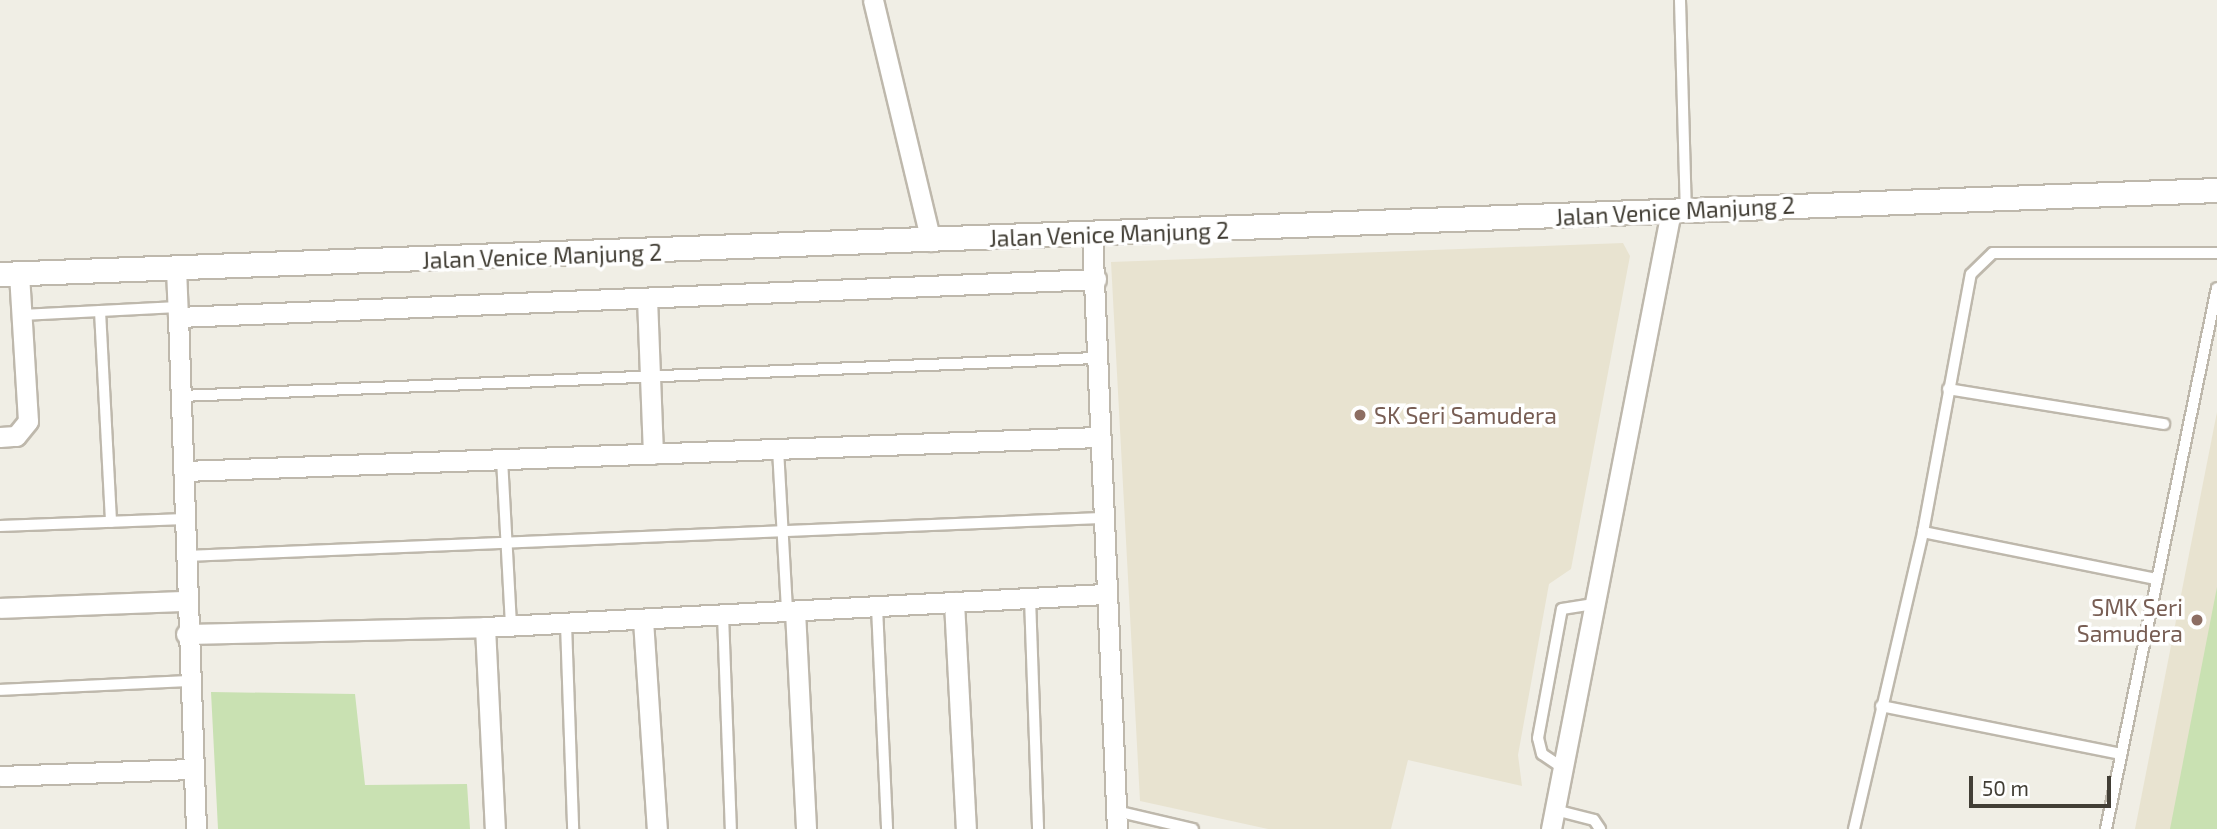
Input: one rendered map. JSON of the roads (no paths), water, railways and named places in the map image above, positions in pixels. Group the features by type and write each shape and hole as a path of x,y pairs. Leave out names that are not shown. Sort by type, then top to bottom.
{"street":[{"path":"873,0 931,242"},
{"name":"Jalan Venice Manjung 2","path":"10,274 931,242 1092,233 2217,190"},
{"path":"1553,819 1594,604 1678,210"},
{"path":"1092,233 1096,279 1104,594 1116,820"},
{"path":"176,268 184,471 186,634 197,829"},
{"path":"0,437 16,436 28,421 22,315 10,274"},
{"path":"178,312 647,298 1096,279"},
{"path":"647,298 653,454"},
{"path":"184,471 1098,437"},
{"path":"186,634 566,624 1104,594"},
{"path":"0,608 186,601"},
{"path":"954,602 966,829"},
{"path":"791,611 806,829"},
{"path":"643,620 657,829"},
{"path":"485,627 495,829"},
{"path":"0,776 193,769"}],"lane":[{"path":"1678,210 1680,0"},
{"path":"1854,829 1923,533 1948,389 1972,274 1993,253 2217,253"},
{"path":"2106,829 2217,288"},
{"path":"100,311 111,522"},
{"path":"22,315 100,311 178,312"},
{"path":"181,396 1097,358"},
{"path":"1948,389 2164,424"},
{"path":"778,449 782,530 791,611"},
{"path":"502,459 511,626"},
{"path":"185,556 1101,518"},
{"path":"0,526 185,519"},
{"path":"1923,533 2157,579"},
{"path":"1030,598 1038,829"},
{"path":"1563,768 1542,754 1538,738 1562,609 1594,604"},
{"path":"877,607 887,829"},
{"path":"723,615 731,829"},
{"path":"566,624 573,829"},
{"path":"0,690 189,681"},
{"path":"1881,706 2121,754"},
{"path":"1553,819 1594,820 1600,829"},
{"path":"1116,820 1193,829"}],"place":[{"name":"SK Seri Samudera","path":"1360,415"},
{"name":"SMK Seri Samudera","path":"2197,620"}]}
